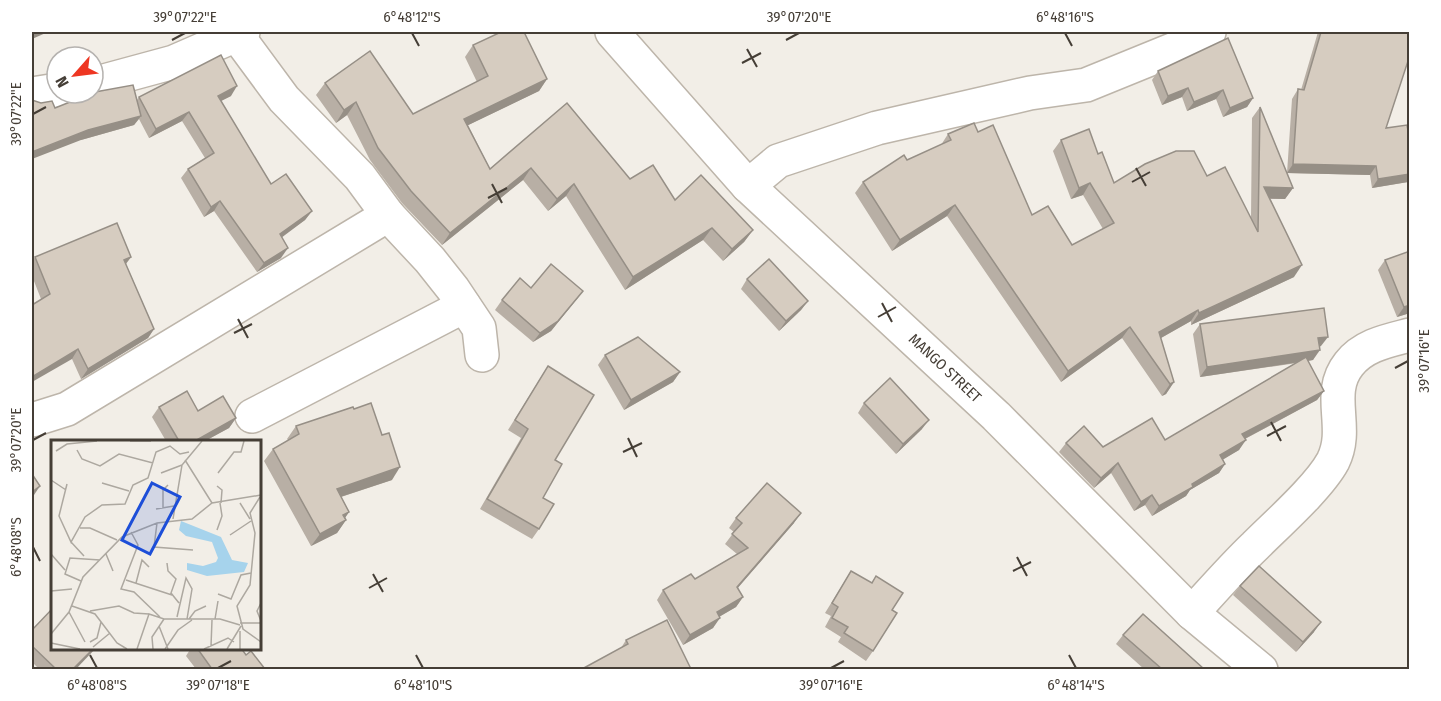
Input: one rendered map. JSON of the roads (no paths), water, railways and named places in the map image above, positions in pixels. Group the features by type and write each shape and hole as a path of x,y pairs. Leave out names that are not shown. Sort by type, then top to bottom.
{"street":[{"name":"MANGO STREET","path":"612,32 748,186 996,416 1192,613 1262,669"},
{"path":"748,186 778,161 877,128 1030,93 1086,85 1177,48 1209,32"},
{"path":"105,81 174,62 240,33 284,99 360,177 388,215 430,260 479,328 482,356"},
{"path":"32,420 67,409 388,215"},
{"path":"252,417 464,306"},
{"path":"1192,613 1297,504 1331,465 1341,434 1337,398 1347,366 1374,345 1410,335"}]}
